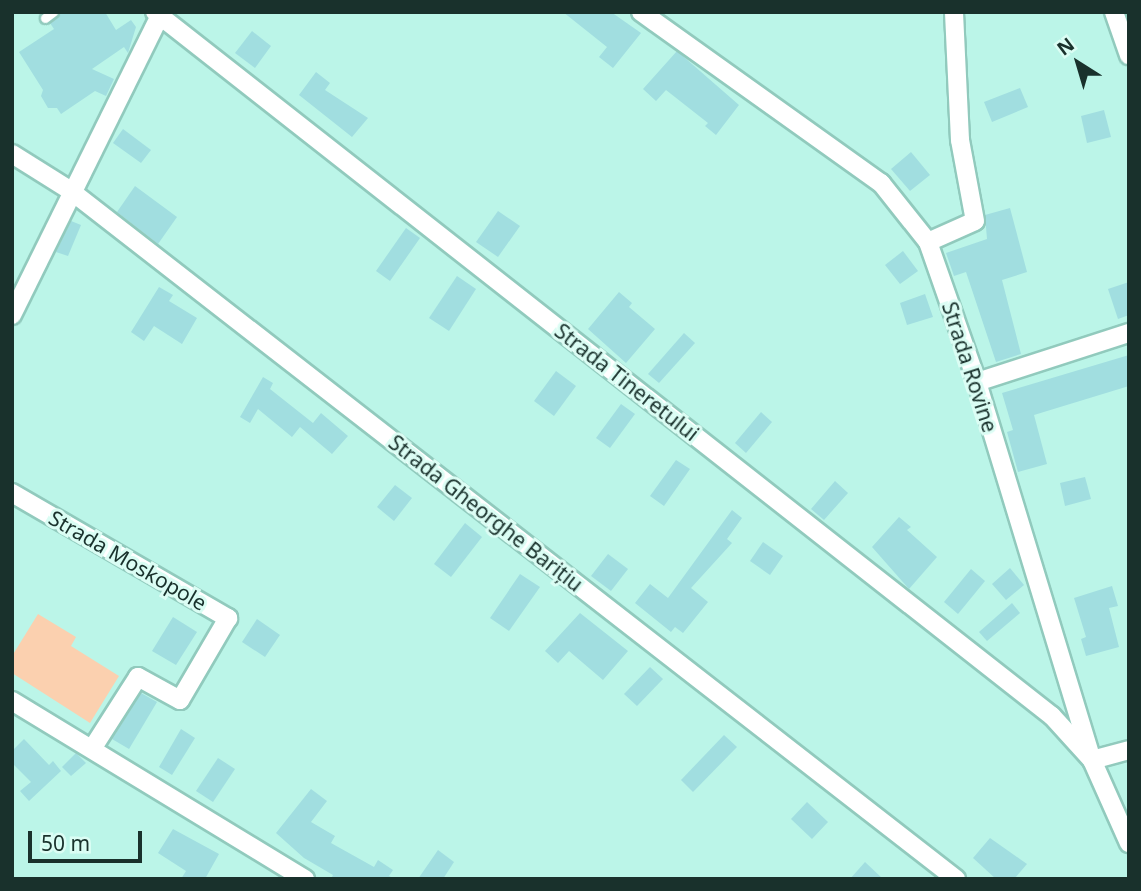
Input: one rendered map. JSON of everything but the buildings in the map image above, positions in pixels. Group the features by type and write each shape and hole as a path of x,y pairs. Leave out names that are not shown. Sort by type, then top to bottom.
{"street":[{"name":"Strada Rovine","path":"641,12 881,183 928,242 976,382 1092,760 1129,843"},
{"path":"928,242 975,221 960,140 954,12"},
{"path":"1114,12 1129,55"},
{"path":"12,315 157,14"},
{"name":"Strada Tineretului","path":"157,14 1052,716 1092,760"},
{"name":"Strada Gheorghe Barițiu","path":"12,154 71,191 956,879"},
{"path":"976,382 1129,333"},
{"name":"Strada Moskopole","path":"12,493 229,618 180,700 138,677 92,748"},
{"path":"12,701 305,879"},
{"path":"1092,760 1129,750"}],"shaded area":[{"path":"38,614 76,637 71,646 119,676 90,723 12,673 12,656"}]}
